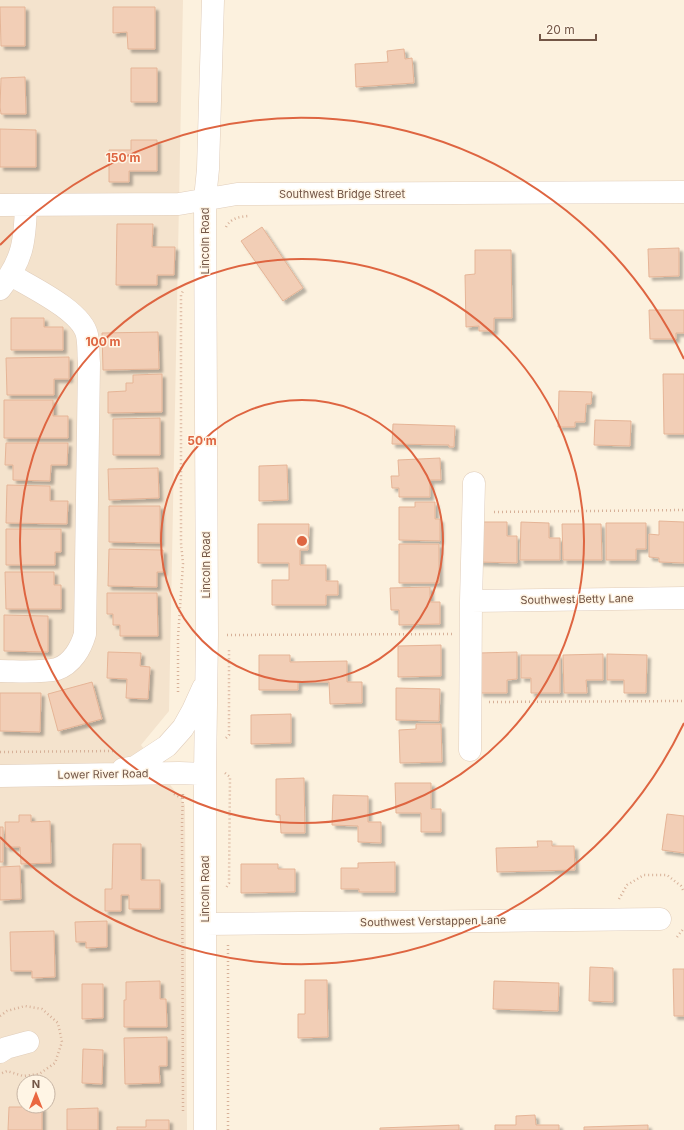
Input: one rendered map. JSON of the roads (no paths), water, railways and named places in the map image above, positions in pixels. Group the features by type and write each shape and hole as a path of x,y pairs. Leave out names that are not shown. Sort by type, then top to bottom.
{"street":[{"name":"Lincoln Road","path":"205,1130 205,924 214,773 206,679 215,226 205,199 208,169 213,0"},
{"name":"Southwest Bridge Street","path":"0,205 179,204 237,194 684,192"},
{"path":"0,671 47,670 58,668 68,662 78,652 83,644 85,634 89,363 87,334 83,324 65,307 6,282 20,258 25,232 26,205"},
{"path":"470,750 471,600 474,483"},
{"name":"Southwest Betty Lane","path":"471,600 684,598"},
{"path":"96,774 135,767 167,746 183,728 193,710 206,679"},
{"name":"Lower River Road","path":"0,776 214,773"},
{"name":"Southwest Verstappen Lane","path":"205,924 660,919"},
{"path":"0,1052 6,1048 28,1042"}]}
